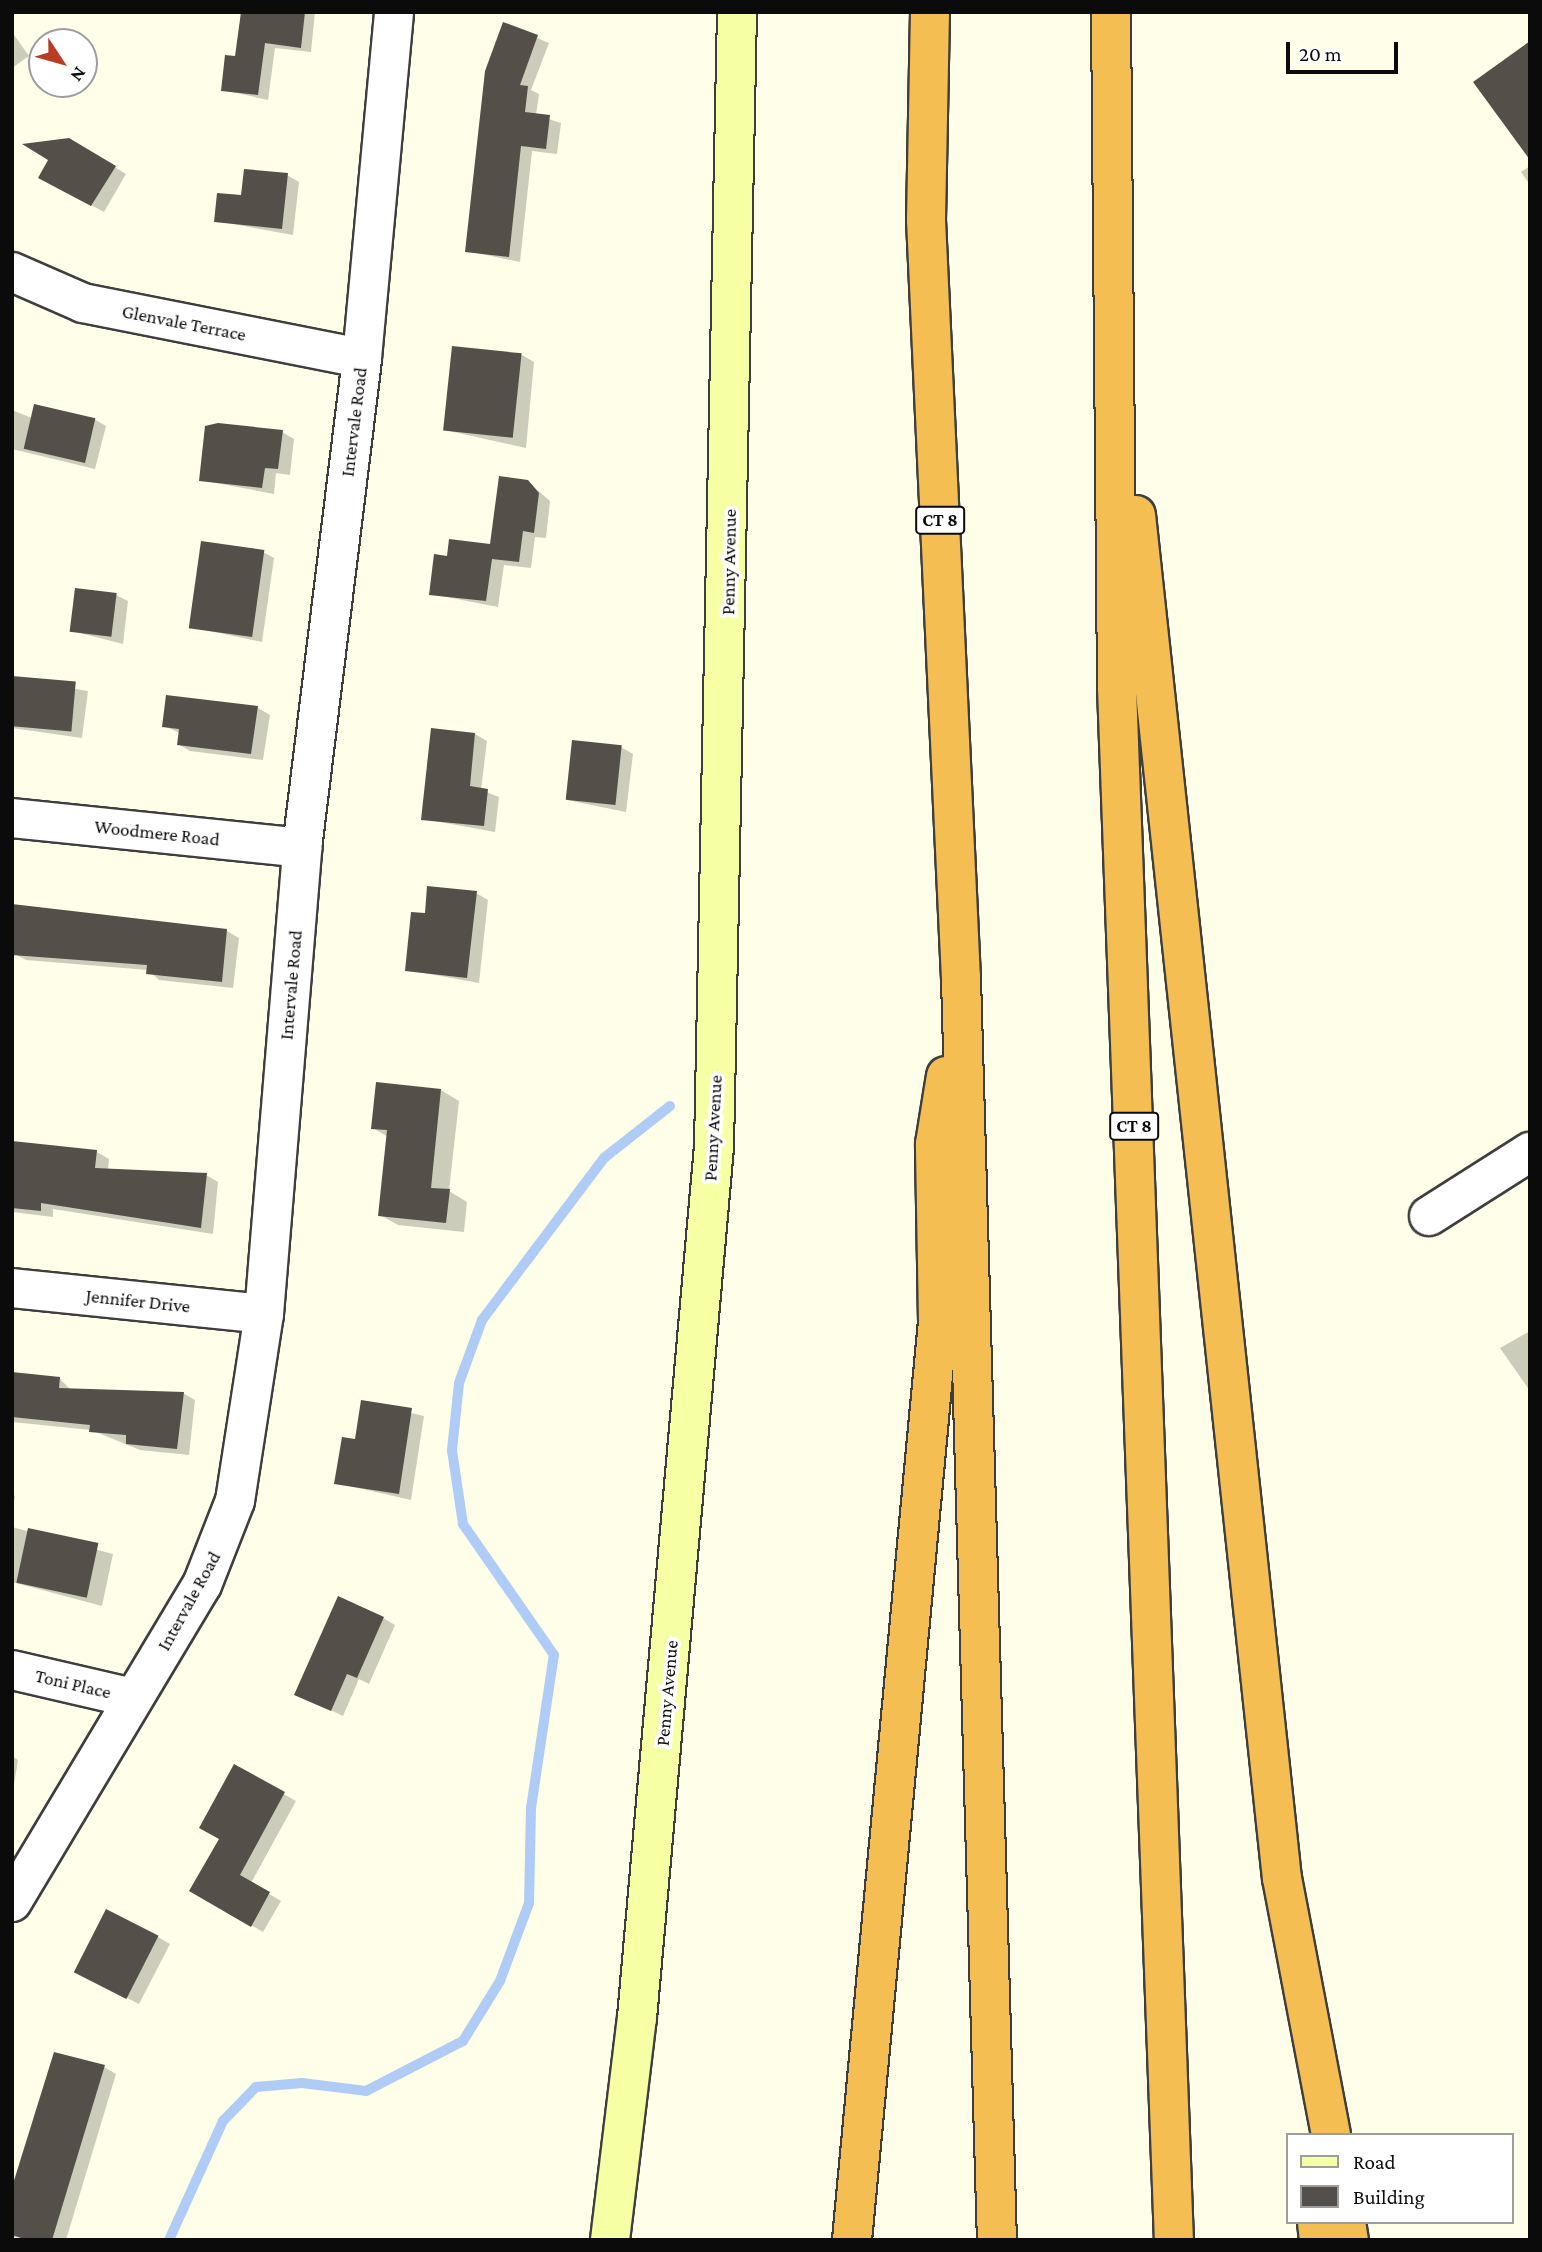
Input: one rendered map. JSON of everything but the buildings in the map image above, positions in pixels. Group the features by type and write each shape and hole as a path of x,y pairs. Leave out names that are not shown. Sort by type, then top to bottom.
{"highway":[{"name":"CT 8","path":"930,12 926,220 961,978 997,2240"},
{"name":"CT 8","path":"1111,12 1108,263 1117,688 1174,2240"},
{"path":"1108,263 1308,2133"},
{"path":"852,2240 937,1321 935,1144 961,978"},
{"path":"1282,1878 1331,2133"}],"main road":[{"name":"Penny Avenue","path":"610,2240 637,2018 714,1147 737,12"}],"street":[{"name":"Intervale Road","path":"12,1902 133,1698 222,1540 235,1501 264,1314 302,848 362,358 394,12"},
{"name":"Glenvale Terrace","path":"12,272 83,303 362,358"},
{"name":"Woodmere Road","path":"12,818 302,848"},
{"path":"1429,1216 1530,1152"},
{"name":"Jennifer Drive","path":"12,1289 264,1314"},
{"name":"Toni Place","path":"12,1670 133,1698"}],"waterway":[{"path":"169,2240 223,2121 256,2087 302,2083 366,2091 463,2041 500,1981 529,1903 531,1808 554,1655 463,1524 452,1450 459,1383 482,1320 604,1158 670,1106"}]}
